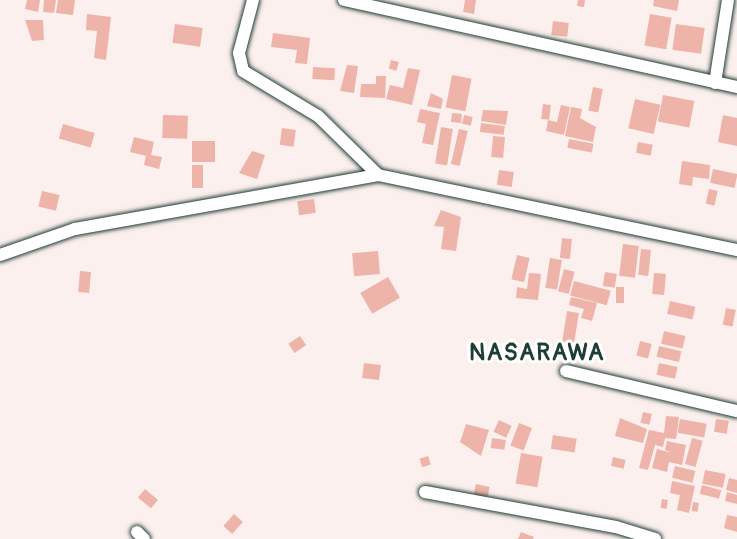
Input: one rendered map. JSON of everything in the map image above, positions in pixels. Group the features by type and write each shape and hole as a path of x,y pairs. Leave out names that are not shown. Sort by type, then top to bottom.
{"street":[{"path":"253,0 239,53 243,71 318,116 378,175"},
{"path":"344,0 737,87"},
{"path":"715,83 728,0"},
{"path":"0,255 75,229 378,175 737,250"},
{"path":"566,371 737,411"},
{"path":"425,492 655,539"}],"building":[{"path":"27,0 40,0 38,12 25,9"},
{"path":"44,0 56,0 54,13 43,12"},
{"path":"58,0 75,0 73,15 56,13"},
{"path":"465,0 476,0 474,14 463,12"},
{"path":"578,0 585,0 584,7 577,6"},
{"path":"654,0 679,0 677,11 653,6"},
{"path":"87,14 111,17 106,60 94,58 97,31 86,30"},
{"path":"650,14 672,18 666,49 644,46"},
{"path":"25,20 43,20 44,40 32,41"},
{"path":"553,21 569,23 567,37 551,35"},
{"path":"175,24 203,28 200,47 172,43"},
{"path":"676,24 705,28 701,54 672,50"},
{"path":"273,33 310,38 307,64 295,63 297,50 271,47"},
{"path":"391,60 399,62 397,71 389,69"},
{"path":"347,65 358,66 354,93 340,91"},
{"path":"313,67 335,68 334,80 312,79"},
{"path":"408,68 420,70 412,105 386,99 390,85 403,88"},
{"path":"452,75 472,79 465,111 446,107"},
{"path":"376,76 386,76 385,98 360,97 361,84 376,84"},
{"path":"593,87 603,89 598,112 588,111"},
{"path":"431,93 443,99 441,109 427,106"},
{"path":"663,95 694,101 689,128 658,122"},
{"path":"635,99 660,105 654,134 628,128"},
{"path":"543,104 551,105 549,120 541,119"},
{"path":"561,105 570,107 564,135 546,131 548,120 557,122"},
{"path":"571,107 582,109 580,118 596,127 593,142 565,136"},
{"path":"420,109 440,113 433,145 422,143 426,124 417,122"},
{"path":"483,110 508,111 506,125 481,121"},
{"path":"452,113 462,114 461,123 451,122"},
{"path":"163,115 188,116 187,139 162,138"},
{"path":"464,115 473,117 471,126 462,124"},
{"path":"723,115 737,118 737,146 718,142"},
{"path":"481,123 505,126 504,135 480,132"},
{"path":"63,124 95,133 91,148 59,138"},
{"path":"441,127 453,129 447,165 435,164"},
{"path":"282,128 296,130 293,147 280,145"},
{"path":"459,129 468,131 460,166 451,164"},
{"path":"493,136 505,137 503,158 491,157"},
{"path":"134,137 154,142 151,155 162,157 159,169 144,165 146,156 130,152"},
{"path":"569,139 594,144 592,153 567,148"},
{"path":"192,141 215,141 215,162 192,162"},
{"path":"638,142 653,145 651,156 636,153"},
{"path":"252,151 265,155 257,179 239,173"},
{"path":"682,161 710,165 709,179 693,177 692,186 679,184"},
{"path":"192,165 203,165 203,188 192,188"},
{"path":"713,169 737,174 735,188 710,183"},
{"path":"499,170 514,172 512,187 497,185"},
{"path":"709,189 718,191 714,206 706,204"},
{"path":"42,191 60,195 56,211 38,207"},
{"path":"314,199 316,213 299,215 297,201"},
{"path":"441,210 461,217 456,251 441,249 444,227 434,226"},
{"path":"562,238 572,239 570,259 560,258"},
{"path":"623,244 639,246 635,278 619,276"},
{"path":"641,249 651,250 648,276 638,275"},
{"path":"378,251 380,274 354,276 352,253"},
{"path":"517,255 530,258 524,282 511,279"},
{"path":"550,258 562,260 557,290 545,288"},
{"path":"564,269 575,272 569,294 558,291"},
{"path":"80,271 91,272 89,293 78,292"},
{"path":"605,272 617,274 615,288 603,286"},
{"path":"529,273 541,274 538,300 516,298 517,287 527,289"},
{"path":"654,273 666,274 664,295 652,294"},
{"path":"388,277 400,298 372,314 360,293"},
{"path":"574,281 611,291 607,305 570,295"},
{"path":"616,287 624,287 624,303 616,303"},
{"path":"571,297 597,303 592,321 581,318 584,309 569,305"},
{"path":"670,301 695,307 692,320 667,314"},
{"path":"726,308 736,310 733,327 723,325"},
{"path":"567,311 579,313 574,343 562,342"},
{"path":"664,331 685,336 683,349 661,344"},
{"path":"300,336 306,345 295,353 288,344"},
{"path":"640,341 652,344 648,358 636,356"},
{"path":"659,346 681,351 679,362 657,357"},
{"path":"364,363 381,365 379,380 362,378"},
{"path":"659,363 678,367 675,379 657,375"},
{"path":"643,412 652,414 649,425 641,423"},
{"path":"666,416 679,417 676,439 665,438 663,447 655,445 648,470 639,468 649,430 664,433"},
{"path":"620,418 647,429 643,443 615,436"},
{"path":"680,419 707,424 704,437 678,433"},
{"path":"716,419 729,421 727,434 714,432"},
{"path":"499,420 512,426 506,438 494,432"},
{"path":"519,423 532,428 523,450 510,445"},
{"path":"466,424 489,430 481,456 460,442"},
{"path":"553,435 577,439 575,453 551,449"},
{"path":"492,438 506,440 504,450 491,448"},
{"path":"692,438 703,441 696,467 685,464"},
{"path":"667,441 686,445 682,465 669,462 667,472 652,468 657,449 672,453 665,450"},
{"path":"521,453 543,457 537,487 516,484"},
{"path":"428,456 431,465 422,467 419,459"},
{"path":"613,457 626,460 624,469 611,466"},
{"path":"675,466 695,471 692,483 672,478"},
{"path":"705,470 726,474 723,488 702,484"},
{"path":"729,478 737,480 737,493 726,490"},
{"path":"672,481 695,486 689,513 677,510 680,495 670,493"},
{"path":"476,484 490,487 487,499 474,496"},
{"path":"702,485 721,490 719,499 700,494"},
{"path":"145,489 158,500 151,508 138,497"},
{"path":"727,492 737,495 737,504 725,501"},
{"path":"662,499 668,500 667,509 661,508"},
{"path":"693,502 699,503 698,512 692,511"},
{"path":"234,514 243,522 232,534 223,526"},
{"path":"727,515 737,517 737,532 724,528"},
{"path":"521,532 534,537 533,539 518,539"}],"district":[{"name":"NASARAWA","path":"537,353"}]}
